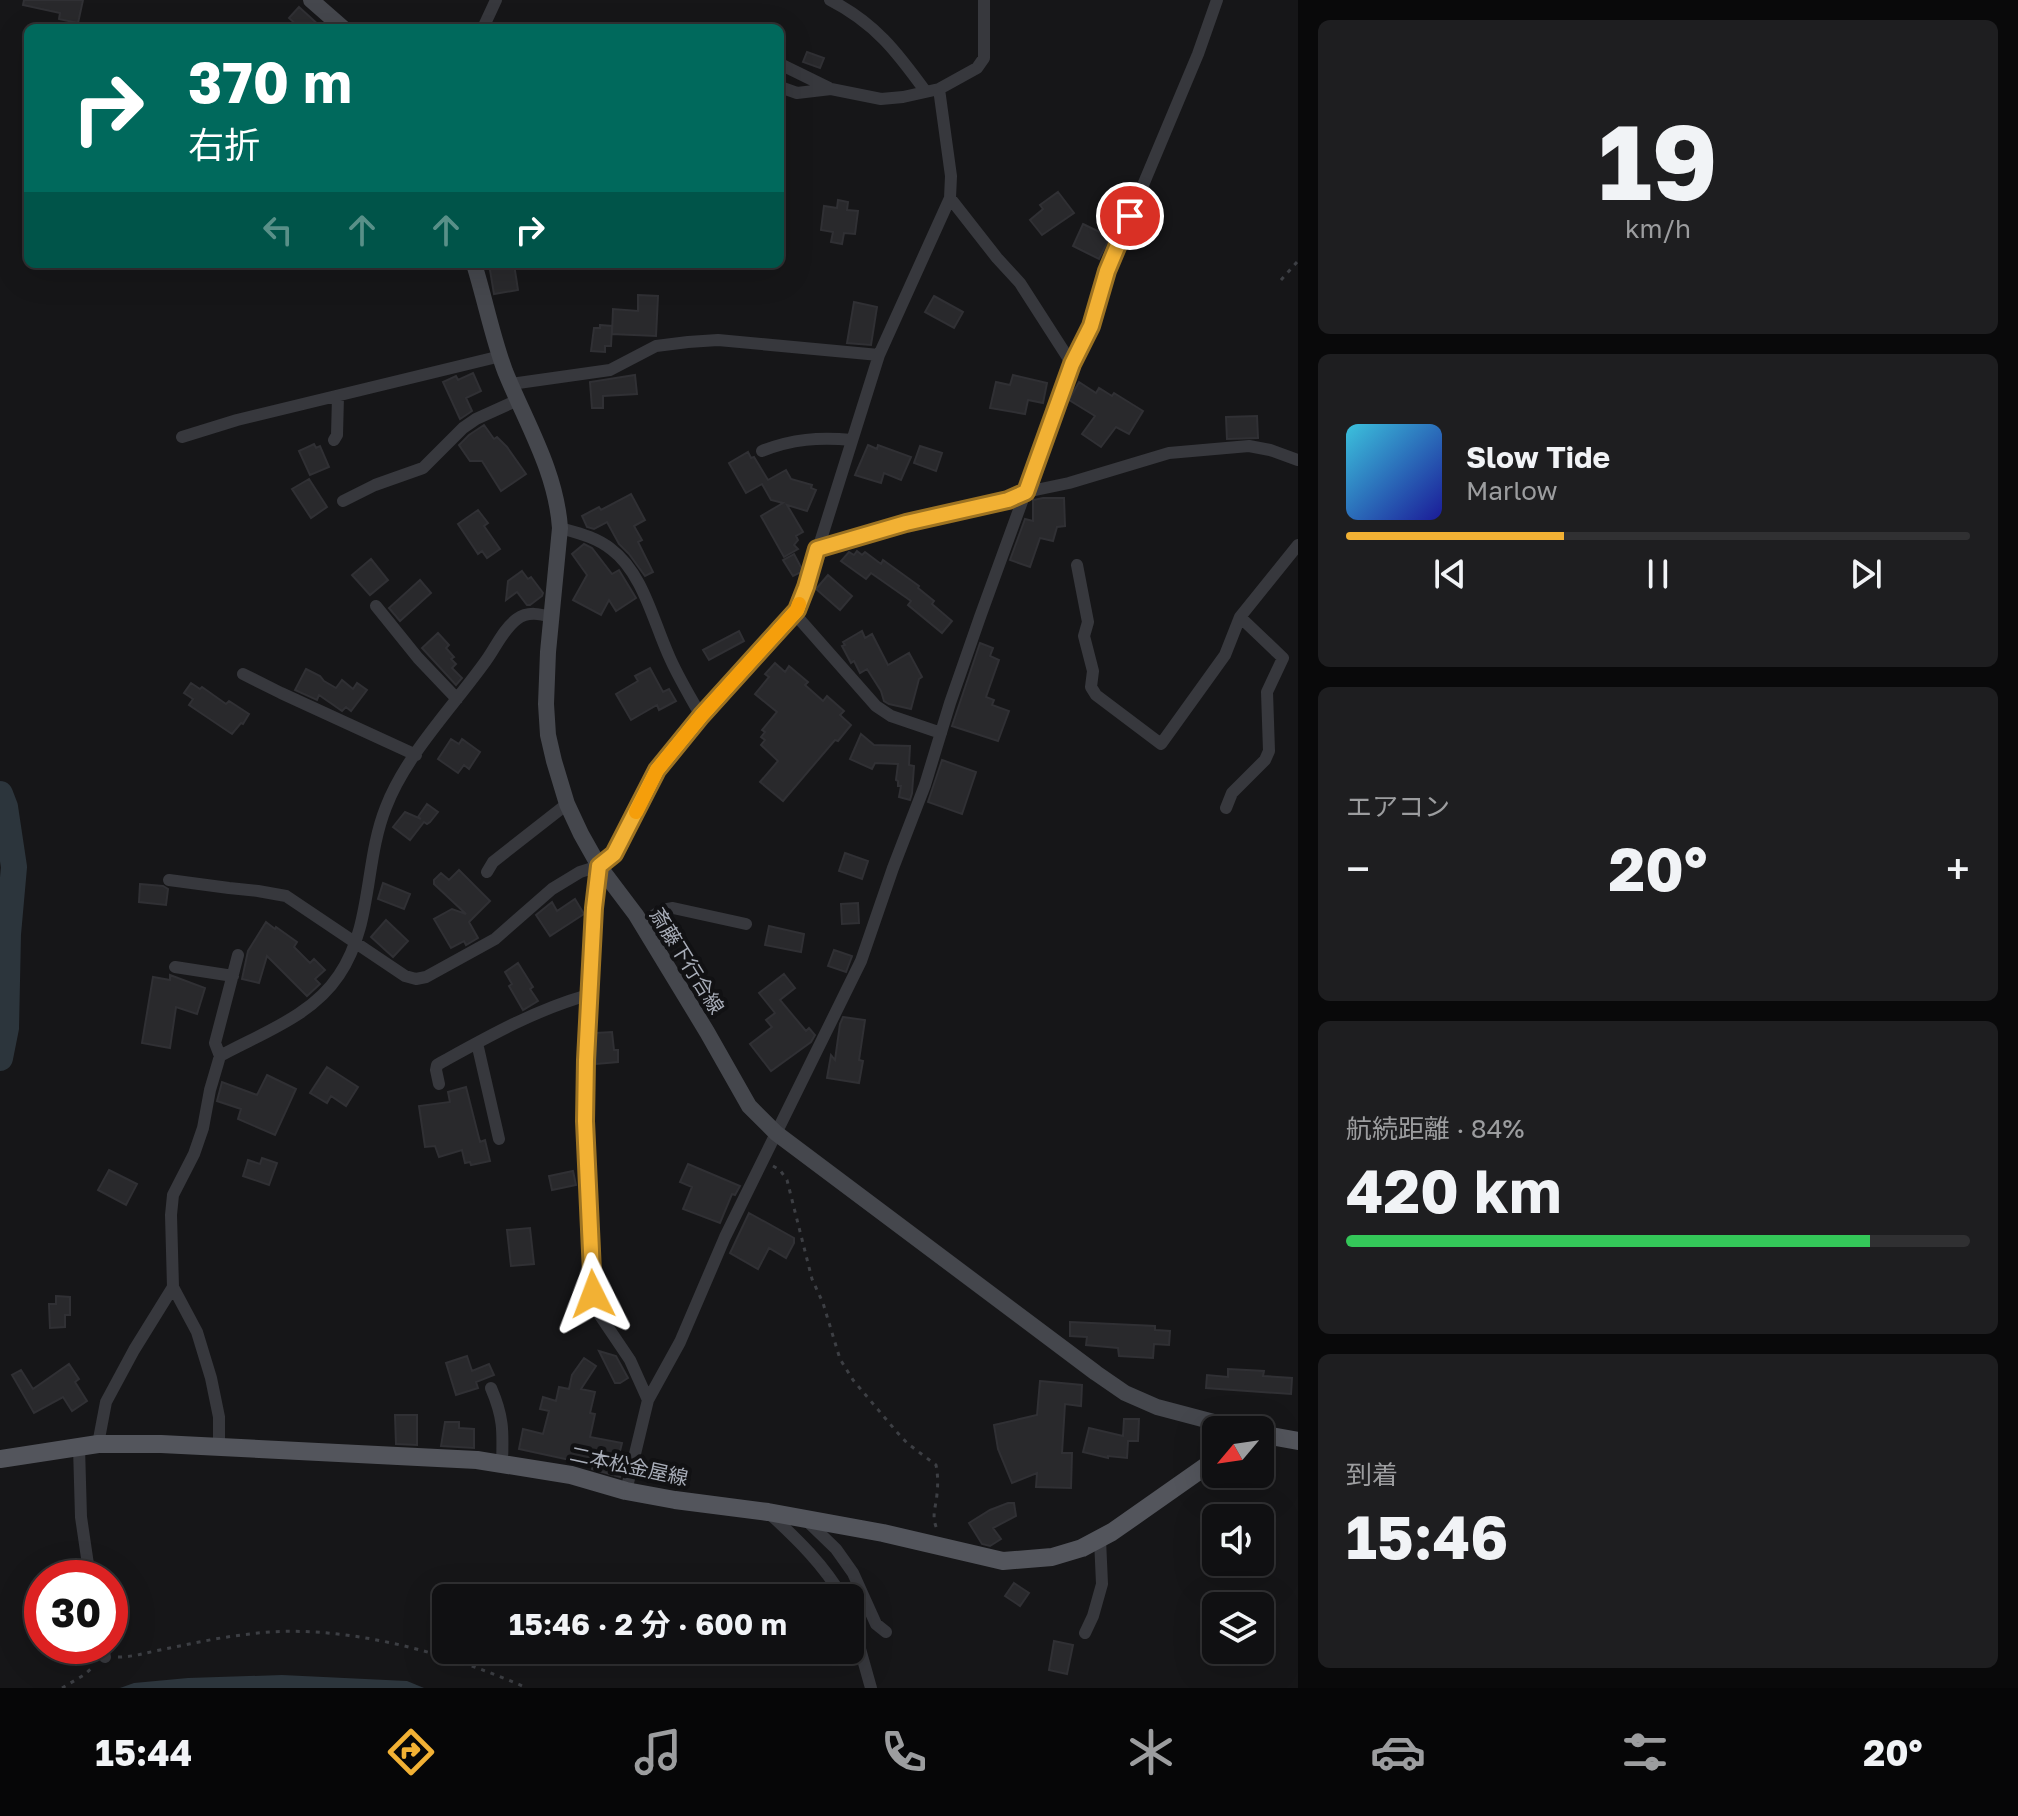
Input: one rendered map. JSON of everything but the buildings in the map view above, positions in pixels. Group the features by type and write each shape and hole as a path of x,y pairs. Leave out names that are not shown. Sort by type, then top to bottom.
{"main road":[{"path":"311,0 338,24"},
{"name":"斎藤下行合線","path":"475,268 501,356 542,453 555,494 560,528 546,677 548,735 567,804 599,866 641,924 749,1106 776,1133 1083,1364 1125,1393 1157,1407 1202,1419"},
{"path":"1274,1437 1298,1441"},
{"name":"二本松金屋線","path":"0,1459 98,1444 161,1444 477,1460 571,1475 626,1491 675,1500 768,1512 883,1533 1003,1561 1065,1555 1100,1539 1202,1469"}],"street":[{"path":"485,24 496,0"},
{"path":"169,880 286,896 405,976 416,979 426,977 495,939 552,889 580,872 599,866 614,854 657,770 794,613 806,587 879,355 950,198 951,176 932,90 885,38 830,0"},
{"path":"784,66 831,89 881,99 932,90 977,68 984,58 984,0"},
{"path":"626,1491 648,1400 680,1342 725,1237 861,961 925,785 980,617 1072,364 1091,326 1107,271 1198,54 1217,0"},
{"path":"784,88 797,93 831,89"},
{"path":"950,198 1020,283 1072,364"},
{"path":"343,501 375,485 423,468 463,428 515,392 610,370 656,346 718,340 879,355"},
{"path":"182,437 237,420 501,356"},
{"path":"334,440 337,435 338,396"},
{"path":"762,451 784,442 832,438 852,440"},
{"path":"817,549 906,523 1008,500 1026,492 1069,483 1169,453 1249,446 1298,460"},
{"path":"560,528 589,536 610,547 623,559 642,591 670,659 701,716"},
{"path":"1077,565 1088,622 1084,636 1093,671 1091,687 1096,695 1161,744 1225,655 1240,617 1298,545"},
{"path":"376,606 418,658 457,699"},
{"path":"220,1056 298,1016 323,995 339,976 356,944 378,831 393,790 501,637 518,618 534,613 552,617"},
{"path":"794,613 876,706 891,716 941,733"},
{"path":"1226,808 1232,793 1265,760 1269,751 1267,692 1283,658 1240,617"},
{"path":"243,674 416,755"},
{"path":"487,872 493,862 567,804"},
{"path":"599,866 588,995 585,1121 593,1294 599,1314 630,1360 648,1400"},
{"path":"641,924 662,910 673,908 746,924"},
{"path":"219,1448 219,1417 211,1378 197,1332 173,1287 171,1215 173,1195 194,1154 203,1128 220,1056 215,1043 238,955"},
{"path":"175,967 233,976"},
{"path":"439,1084 437,1065 512,1023 588,995"},
{"path":"477,1043 499,1139"},
{"path":"98,1444 106,1402 173,1287"},
{"path":"491,1388 503,1427 502,1464"},
{"path":"79,1447 81,1517 87,1560"},
{"path":"768,1512 817,1560 836,1584"},
{"path":"803,1518 836,1549 853,1573 876,1624 886,1632"},
{"path":"1085,1633 1102,1584 1100,1539"},
{"path":"864,1663 871,1688"}],"path":[{"path":"1281,280 1298,261"},
{"path":"762,1162 780,1170 787,1180 812,1279 823,1303 840,1359 853,1380 896,1431 936,1465 938,1479 933,1519 944,1547"},
{"path":"128,1656 237,1636 294,1630 412,1646 527,1688"},
{"path":"62,1688 84,1675 93,1664"}],"shaded area":[{"path":"282,1675 407,1681 424,1688 120,1688 134,1683 188,1678"}],"waterway":[{"path":"0,794 5,807 14,867 8,934 6,1028 0,1058"}],"slow traffic":[{"path":"636,812 657,770 799,604"}],"route":[{"path":"593,1294 585,1121 588,995 599,866 614,854 657,770 701,716 797,610 817,549 906,523 1008,500 1026,492 1130,216"}]}
